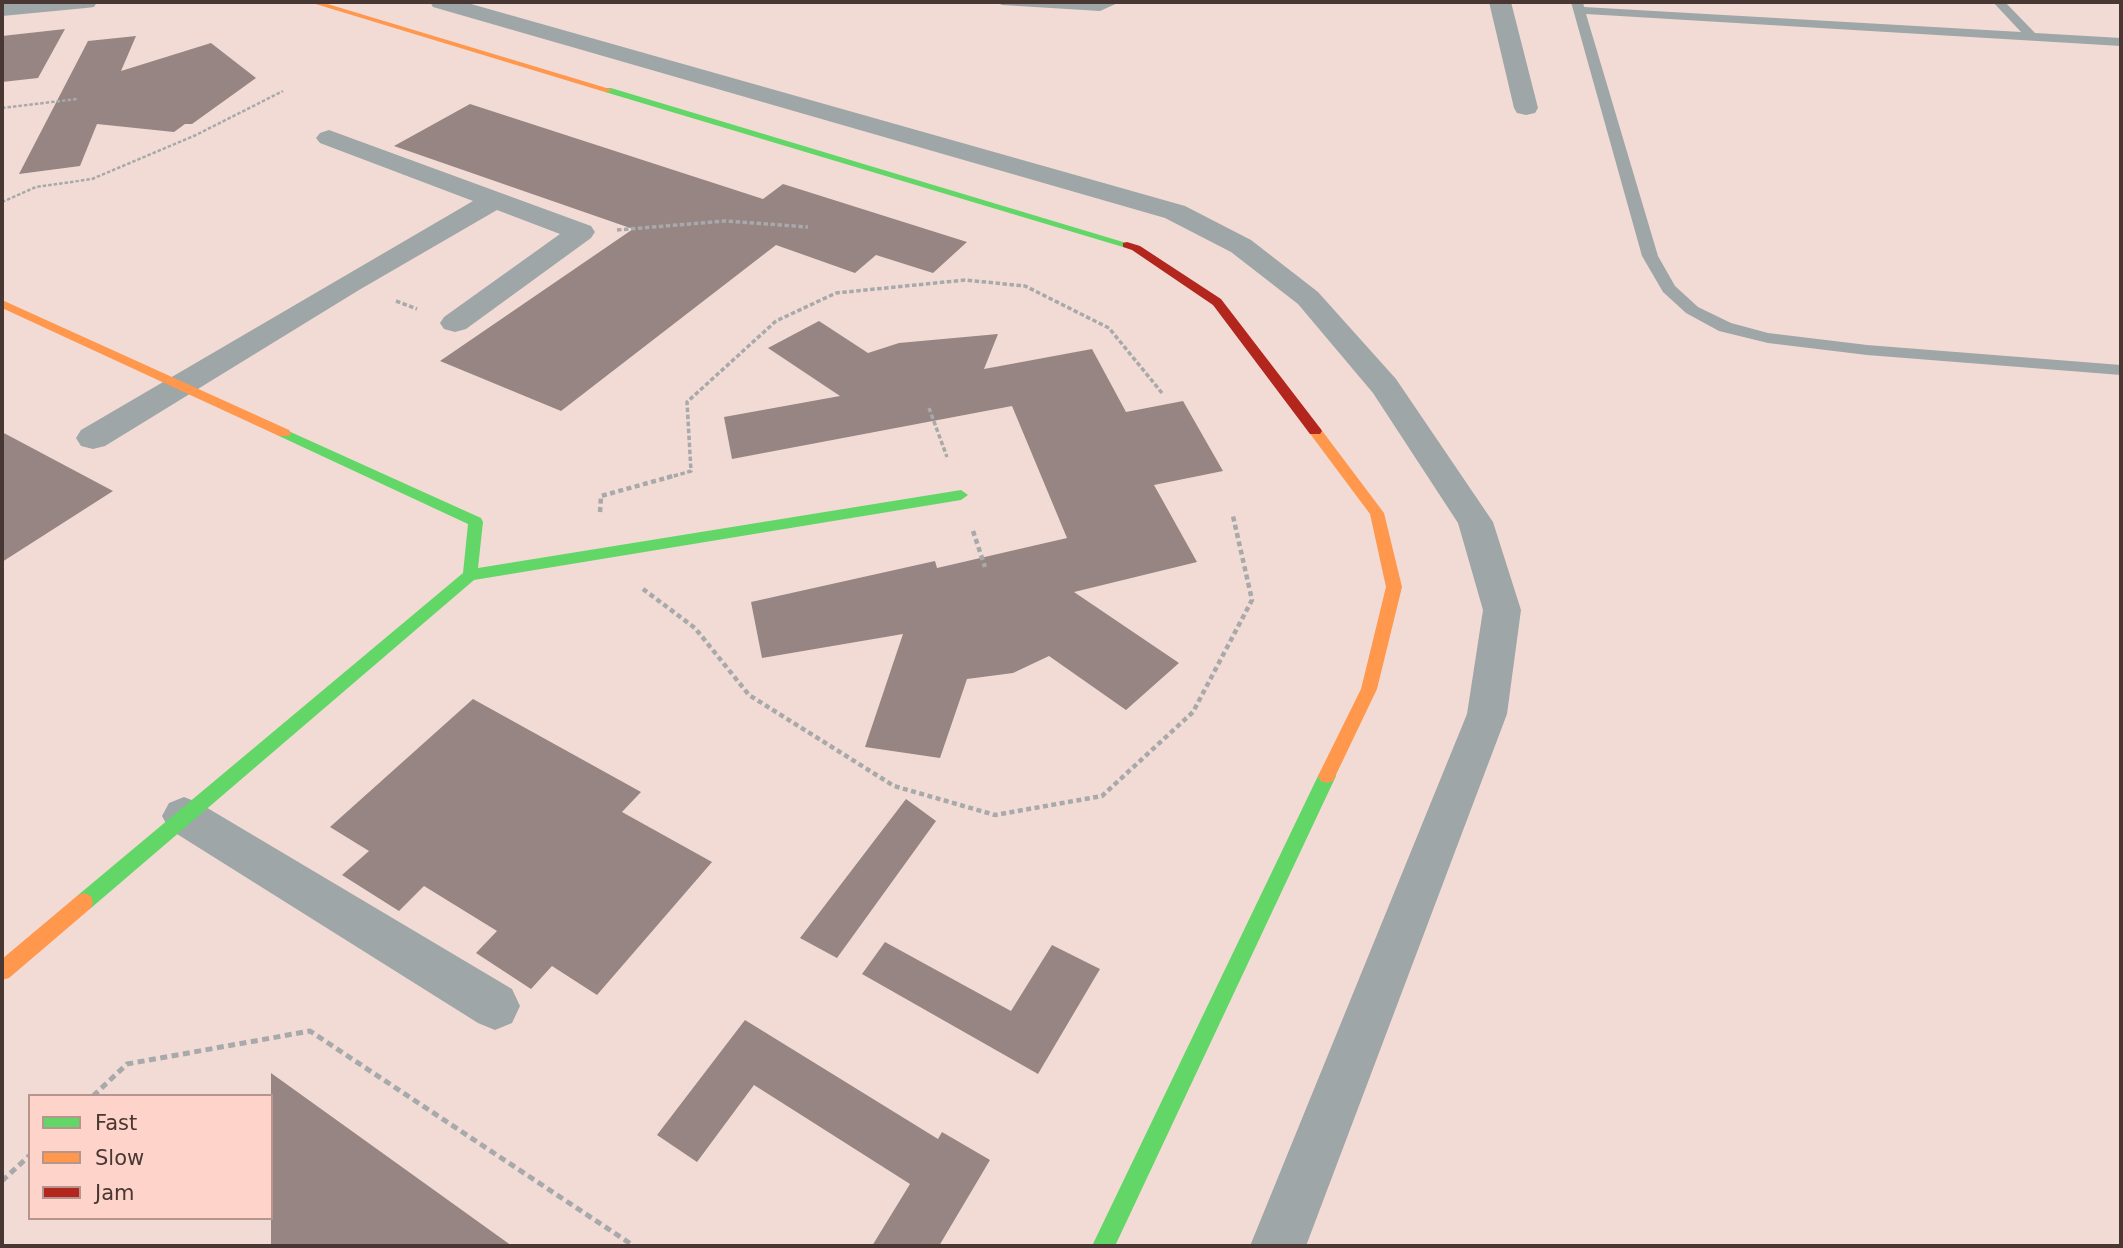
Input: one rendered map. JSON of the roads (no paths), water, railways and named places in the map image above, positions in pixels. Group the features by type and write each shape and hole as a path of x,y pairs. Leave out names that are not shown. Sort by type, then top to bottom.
{"street":[{"path":"2,10 86,2"},
{"path":"313,2 1136,248 1217,302 1377,513 1394,587 1369,689 1103,1246"},
{"path":"440,2 1175,212 1241,246 1308,298 1385,386 1475,522 1502,610 1487,714 1278,1246"},
{"path":"1500,2 1526,108"},
{"path":"329,138 581,232 455,323"},
{"path":"93,438 495,200"},
{"path":"2,304 476,523 470,575"},
{"path":"2,971 470,575 961,495"},
{"path":"184,817 495,1006"}],"lane":[{"path":"1002,2 1100,7 1114,2"},
{"path":"1999,2 2031,36"},
{"path":"2121,42 1578,6 1650,256 1669,289 1692,310 1724,327 1768,338 1867,350 2121,370"}]}
